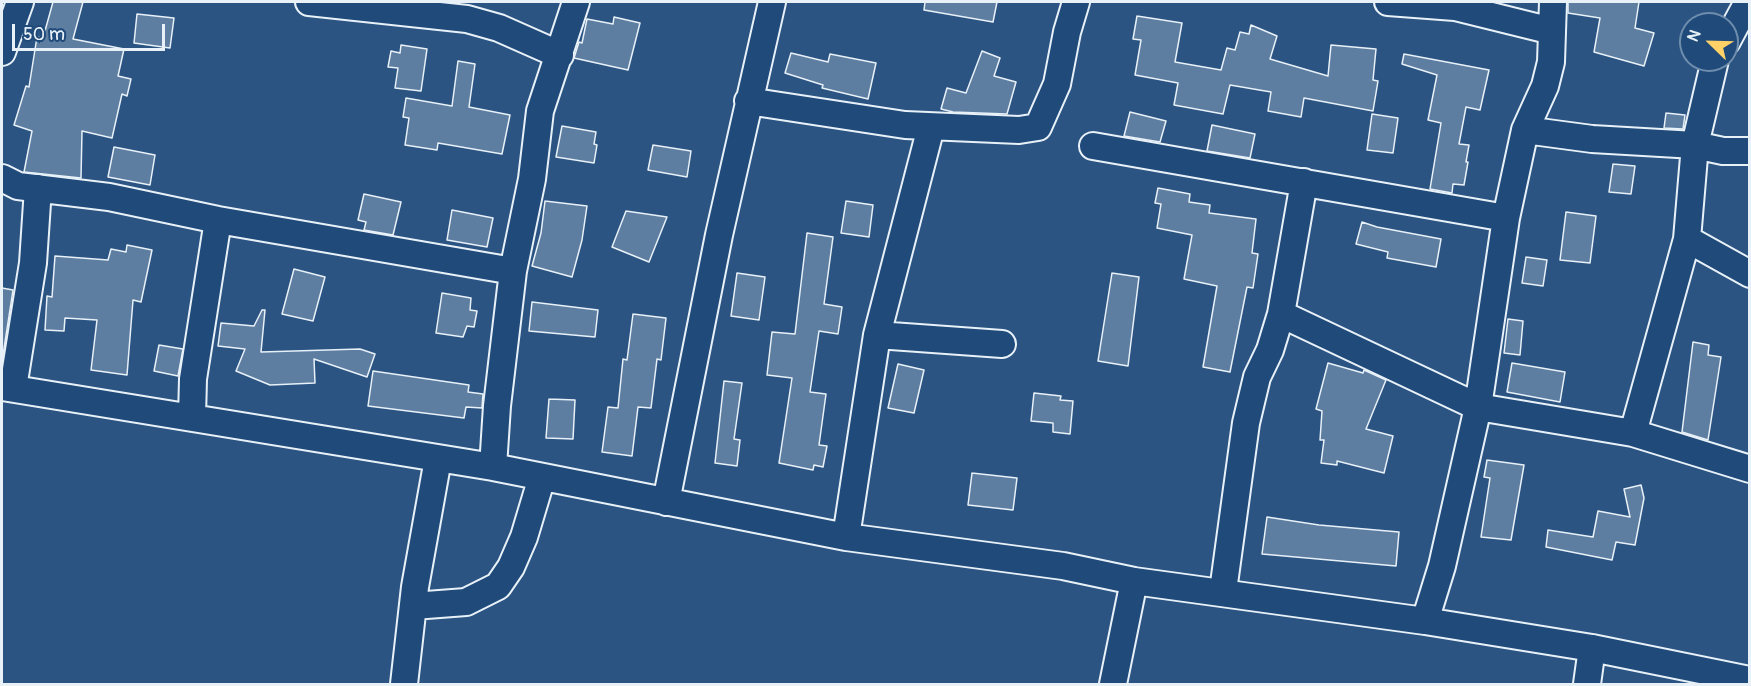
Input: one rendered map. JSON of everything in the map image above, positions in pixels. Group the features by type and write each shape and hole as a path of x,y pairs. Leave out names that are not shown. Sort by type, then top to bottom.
{"street":[{"path":"2,52 20,2"},
{"path":"309,2 475,21 518,36 560,55"},
{"path":"493,467 497,406 513,271 532,179 540,111 547,82 560,55 576,2"},
{"path":"666,502 748,101 765,40 772,2"},
{"path":"748,101 904,126 1019,130 1038,127 1057,84 1067,32 1076,2"},
{"path":"1388,2 1455,7 1552,31"},
{"path":"1425,621 1442,566 1478,407 1506,218 1525,130 1545,86 1551,62 1553,2"},
{"path":"1739,19 1748,2"},
{"path":"1633,433 1687,239 1695,145 1712,72"},
{"path":"846,537 877,335 931,127"},
{"path":"1525,130 1592,139 1695,145 1723,151 1749,151"},
{"path":"1093,146 1506,218"},
{"path":"2,178 18,186 109,198 218,220 513,271"},
{"path":"1223,591 1246,423 1257,377 1270,350 1281,314 1304,182"},
{"path":"38,188 33,263 7,387 493,467 846,537 1063,566 1134,581 1223,591 1425,621 1592,648 1749,680"},
{"path":"192,417 193,379 218,220"},
{"path":"1687,239 1749,274"},
{"path":"1281,314 1478,407 1633,433 1749,469"},
{"path":"877,335 1002,344"},
{"path":"404,684 413,606 438,459"},
{"path":"413,606 466,602 498,586 511,567 524,537 542,477"},
{"path":"1113,684 1134,581"},
{"path":"1587,684 1592,648"}],"building":[{"path":"53,2 83,2 73,39 124,49 118,76 131,79 127,96 122,94 112,138 82,131 81,178 24,172 32,131 14,125 26,86 29,87 37,37 43,38"},
{"path":"925,2 997,2 993,22 924,10"},
{"path":"1568,2 1639,2 1635,28 1654,33 1644,66 1594,52 1600,18 1568,13"},
{"path":"137,14 174,18 170,48 134,43"},
{"path":"1137,16 1182,23 1175,62 1221,70 1227,48 1235,50 1240,32 1249,34 1251,25 1277,36 1270,59 1328,76 1331,45 1376,49 1373,80 1378,81 1373,111 1304,98 1301,117 1268,111 1271,92 1230,85 1223,114 1174,105 1178,83 1135,75 1141,40 1133,39"},
{"path":"614,17 640,23 628,70 574,58 579,42 582,43 587,19 613,24"},
{"path":"401,45 427,49 421,91 395,88 398,68 388,67 391,51 400,53"},
{"path":"982,51 1000,58 994,76 1016,82 1007,114 953,112 941,109 947,88 966,93"},
{"path":"791,53 828,62 830,54 876,63 868,99 822,88 823,85 785,73"},
{"path":"1404,54 1489,70 1480,110 1466,107 1459,144 1469,145 1466,162 1468,162 1464,185 1453,184 1452,193 1430,189 1441,123 1428,120 1437,75 1402,64"},
{"path":"458,61 475,64 469,107 510,115 502,154 438,143 437,150 405,145 409,118 403,117 406,98 452,106"},
{"path":"1130,112 1166,121 1160,142 1124,136"},
{"path":"1666,113 1685,115 1683,129 1664,128"},
{"path":"1372,114 1398,118 1393,153 1367,150"},
{"path":"1212,125 1255,134 1250,158 1207,151"},
{"path":"562,126 596,132 594,144 597,145 594,163 556,157"},
{"path":"653,145 691,151 687,177 648,170"},
{"path":"114,147 155,155 150,185 108,177"},
{"path":"1613,164 1635,166 1631,194 1609,192"},
{"path":"1158,188 1190,194 1189,202 1210,205 1209,213 1256,219 1252,253 1258,254 1253,288 1247,287 1230,372 1203,367 1217,286 1184,279 1192,235 1157,228 1161,204 1155,203"},
{"path":"364,194 401,202 393,235 364,230 366,222 358,220"},
{"path":"545,201 587,206 582,240 572,277 532,266 541,233"},
{"path":"846,201 873,205 869,237 841,233"},
{"path":"452,210 493,218 487,247 447,240"},
{"path":"626,211 667,217 649,262 612,247"},
{"path":"1566,212 1596,216 1590,263 1560,260"},
{"path":"1362,222 1441,239 1436,267 1387,258 1388,252 1356,244"},
{"path":"807,233 833,237 824,304 842,307 838,334 819,331 810,392 826,394 819,445 827,446 823,467 814,465 813,470 779,463 792,378 767,375 772,332 795,334"},
{"path":"127,245 152,250 141,302 133,300 127,375 91,370 97,320 65,318 64,331 45,330 47,296 52,297 55,256 108,260 111,249 126,252"},
{"path":"1526,257 1547,260 1543,286 1522,283"},
{"path":"294,269 325,277 313,321 282,314"},
{"path":"737,273 765,277 759,320 731,316"},
{"path":"1112,273 1139,277 1128,366 1098,361"},
{"path":"2,288 13,290 3,355 2,355"},
{"path":"442,293 471,298 470,310 477,311 474,327 467,326 463,337 436,333"},
{"path":"532,302 598,310 595,337 529,331"},
{"path":"262,310 265,310 261,352 360,349 375,354 367,377 314,359 315,383 270,385 236,371 245,349 218,346 221,323 254,326"},
{"path":"633,314 666,318 661,360 657,359 651,408 638,407 632,456 602,452 608,407 618,408 623,359 627,360"},
{"path":"1508,319 1523,321 1520,355 1504,353"},
{"path":"1693,342 1709,345 1708,355 1721,357 1708,440 1682,432"},
{"path":"159,345 183,349 178,376 154,371"},
{"path":"1328,363 1363,373 1364,370 1386,380 1366,429 1393,436 1384,473 1337,461 1337,465 1321,463 1324,440 1320,440 1322,411 1316,409"},
{"path":"1512,363 1565,372 1560,402 1507,392"},
{"path":"898,364 924,370 914,413 888,408"},
{"path":"373,371 469,385 468,392 483,394 482,408 466,407 464,418 368,406"},
{"path":"724,381 742,383 734,439 740,440 737,466 715,463"},
{"path":"1034,393 1061,396 1060,400 1073,401 1070,434 1053,432 1053,423 1031,421"},
{"path":"549,399 575,400 573,439 546,438"},
{"path":"1487,460 1524,465 1511,540 1481,537 1490,478 1484,477"},
{"path":"972,473 1017,478 1013,510 968,505"},
{"path":"1641,485 1644,498 1635,545 1616,542 1612,560 1546,547 1548,530 1593,537 1598,511 1630,517 1624,489"},
{"path":"1267,517 1319,525 1399,532 1396,566 1262,554"}]}
